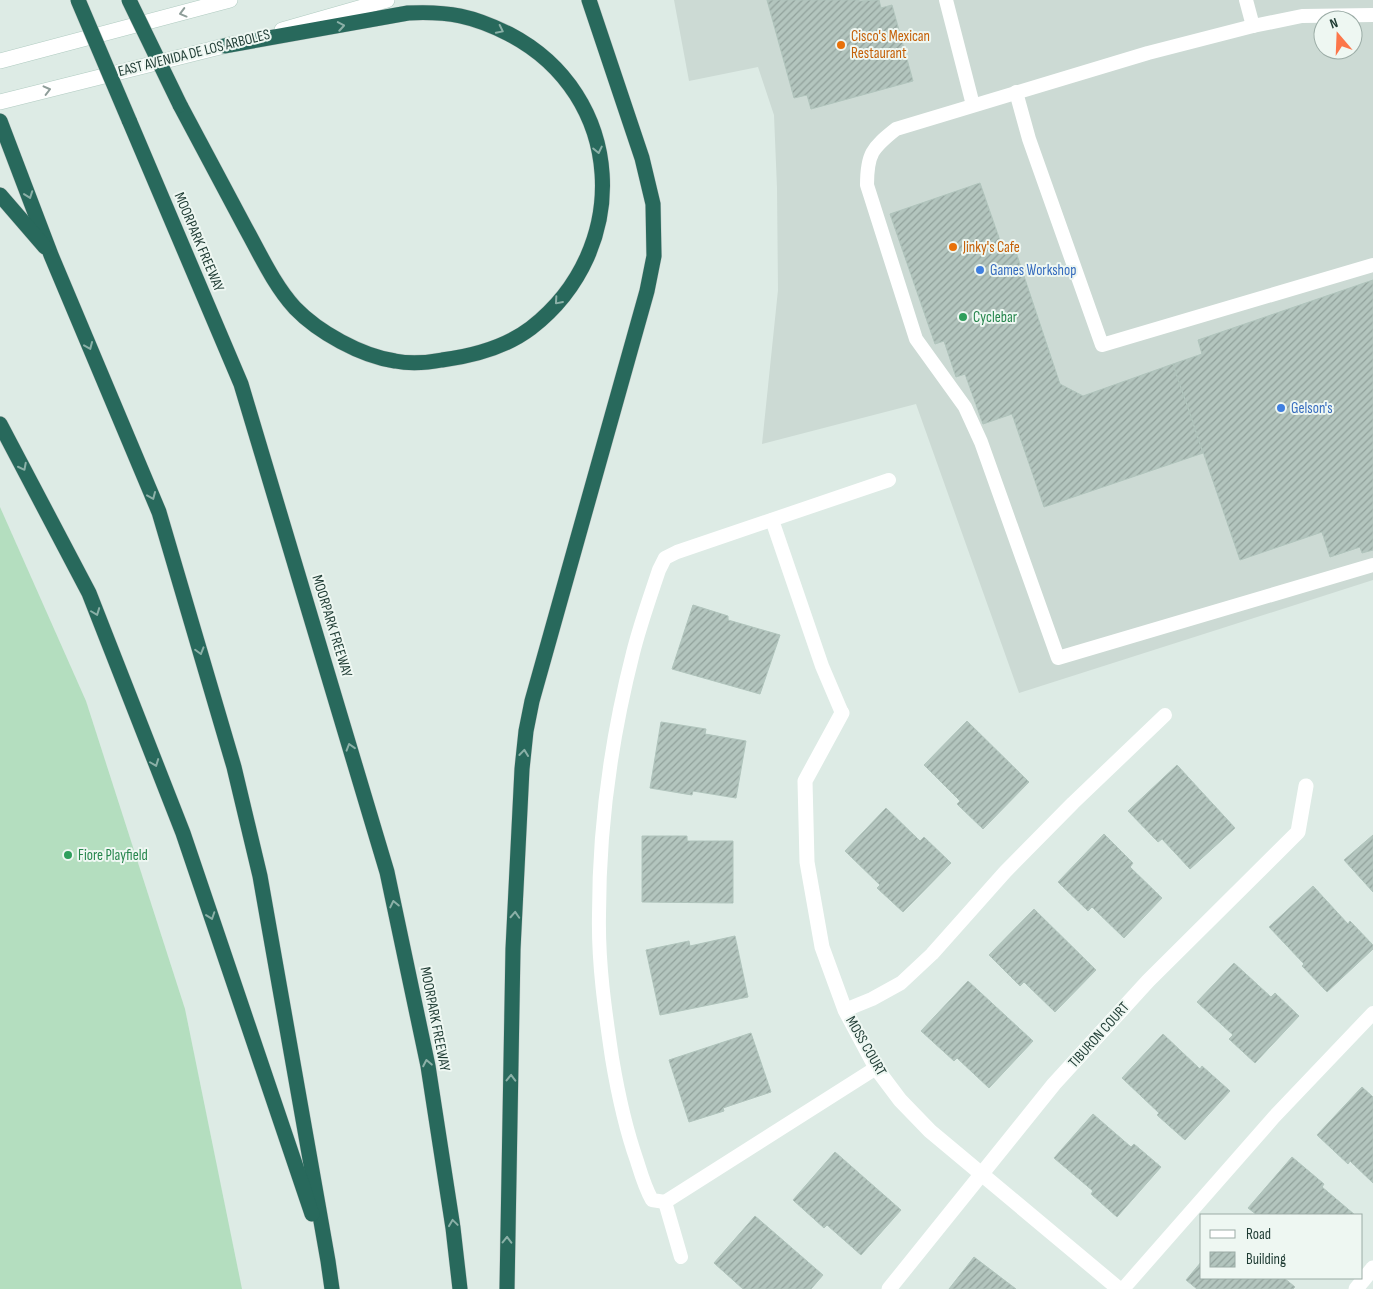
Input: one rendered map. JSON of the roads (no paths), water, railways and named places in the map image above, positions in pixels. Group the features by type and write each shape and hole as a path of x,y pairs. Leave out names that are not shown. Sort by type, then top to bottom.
{"highway":[{"name":"MOORPARK FREEWAY","path":"78,0 240,384 387,872 428,1066 454,1228 460,1289"},
{"path":"129,0 180,105 250,237 279,287 297,310 320,329 361,351 392,361 420,363 462,357 509,341 530,328 557,304 569,288 580,271 598,225 603,195 603,174 589,115 568,83 555,67 538,52 519,40 474,19 452,13 433,12 408,13 224,46"},
{"path":"507,1289 513,949 522,770 526,731 532,701 647,291 654,256 653,204 642,158 589,0"},
{"path":"0,121 51,255 159,512 234,767 260,876 332,1289"},
{"path":"0,195 51,255"},
{"path":"0,424 89,593 183,833 328,1261"}],"street":[{"path":"0,61 230,0"},
{"name":"EAST AVENIDA DE LOS ARBOLES","path":"0,102 224,46 387,0"},
{"name":"MOSS COURT","path":"842,713 805,781 807,862 822,947 846,1010 876,1068 900,1100 930,1131 1121,1289"},
{"name":"TIBURON COURT","path":"889,1289 1054,1084 1148,981 1298,832 1306,786"},
{"path":"1356,1289 1373,1268"}],"lane":[{"path":"946,0 974,105"},
{"path":"1246,0 1253,26"},
{"path":"1373,15 1302,16 1253,26 1148,53 896,128 877,144 867,165 867,186 916,339 964,407 981,442 1058,658 1373,565"},
{"path":"1016,92 1029,139 1102,345 1373,265"},
{"path":"876,1068 665,1202 652,1200 647,1191 629,1139 618,1095 604,1004 598,917 605,797 613,745 634,651 659,570 665,558 677,552 889,480"},
{"path":"772,520 822,666 842,713"},
{"path":"846,1010 872,999 908,977 932,954 1005,872 1073,803 1165,715"},
{"path":"1121,1289 1274,1117 1373,1013"},
{"path":"665,1202 681,1257"}],"place":[{"name":"Cisco's Mexican Restaurant","path":"841,45"},
{"name":"Jinky's Cafe","path":"953,247"},
{"name":"Games Workshop","path":"980,270"},
{"name":"Cyclebar","path":"963,317"},
{"name":"Gelson's","path":"1281,408"},
{"name":"Fiore Playfield","path":"68,855"}]}
